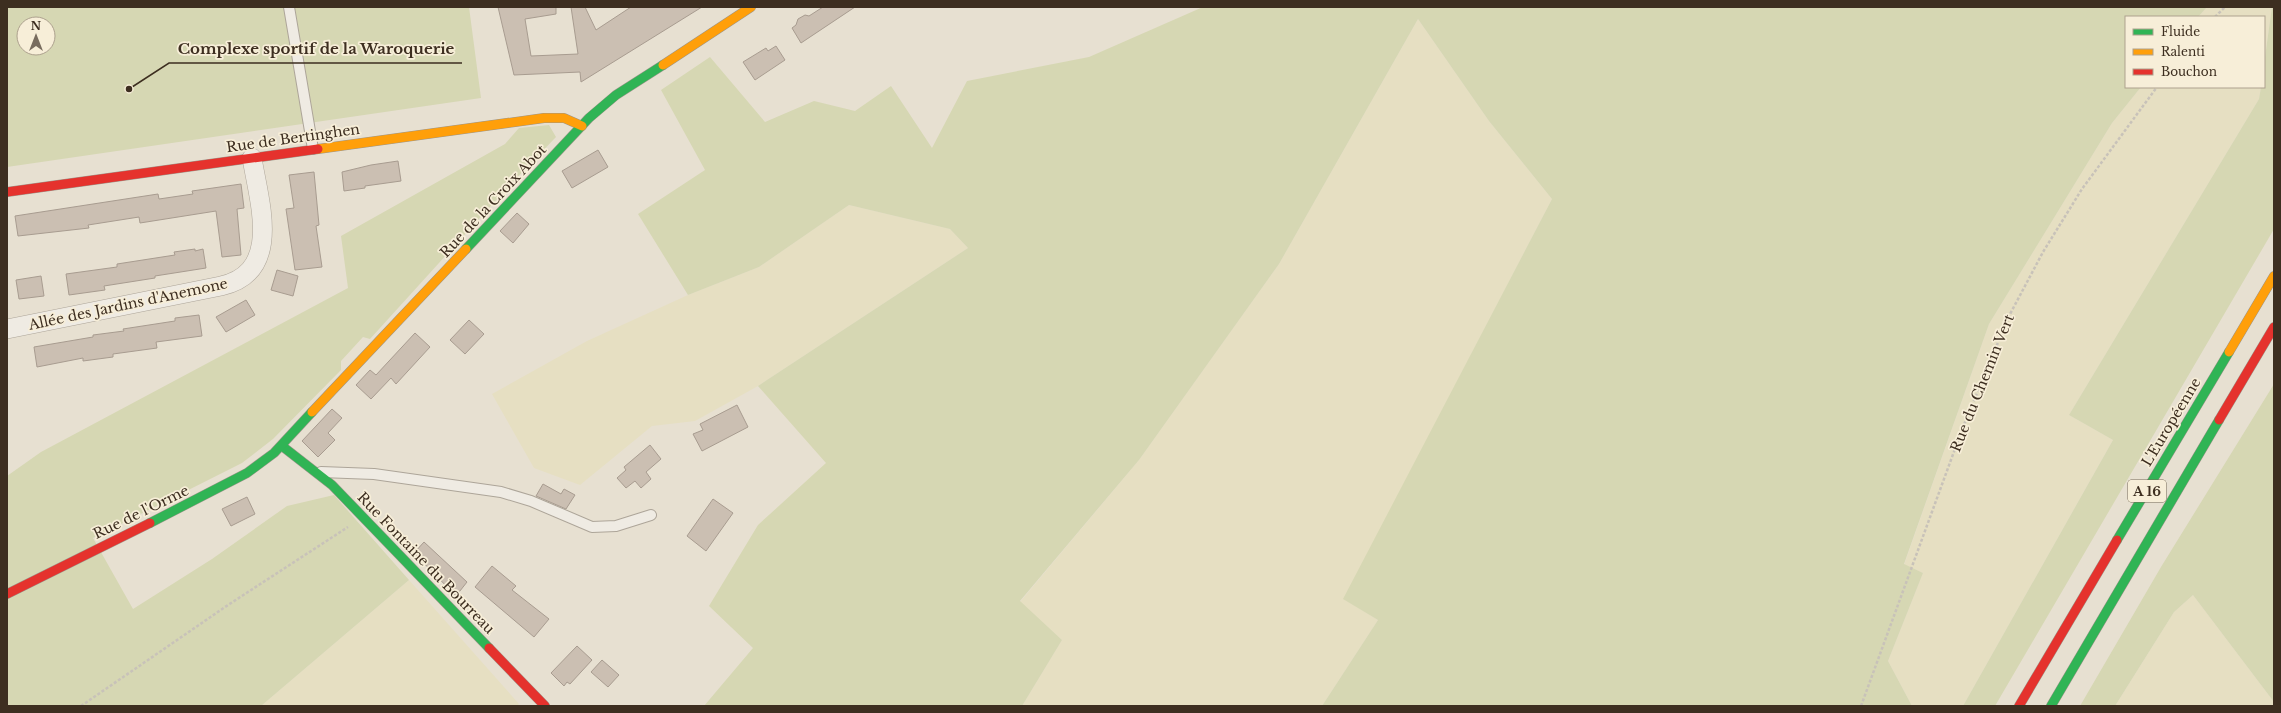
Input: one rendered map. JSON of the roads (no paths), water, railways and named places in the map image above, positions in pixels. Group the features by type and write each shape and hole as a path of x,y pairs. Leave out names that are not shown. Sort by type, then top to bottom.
{"main road":[{"name":"Rue de la Croix Abot","path":"282,446 582,126 616,95 751,7"},
{"name":"Rue de Bertinghen","path":"7,192 547,118 564,118 582,126"},
{"name":"L'Européenne","path":"2020,706 2274,276"},
{"name":"A 16","path":"2051,706 2274,327"},
{"name":"Rue Fontaine du Bourreau","path":"282,446 332,485 362,518 545,706"},
{"name":"Rue de l'Orme","path":"7,594 239,478 262,463 282,446"}],"street":[{"name":"Allée des Jardins d'Anemone","path":"7,329 221,286 239,278 249,271 257,259 263,238 252,158"}],"lane":[{"path":"289,7 313,149"},
{"path":"317,472 374,474 501,492 531,501 592,527 616,526 651,515"}],"place":[{"name":"Complexe sportif de la Waroquerie","path":"129,89"}]}
